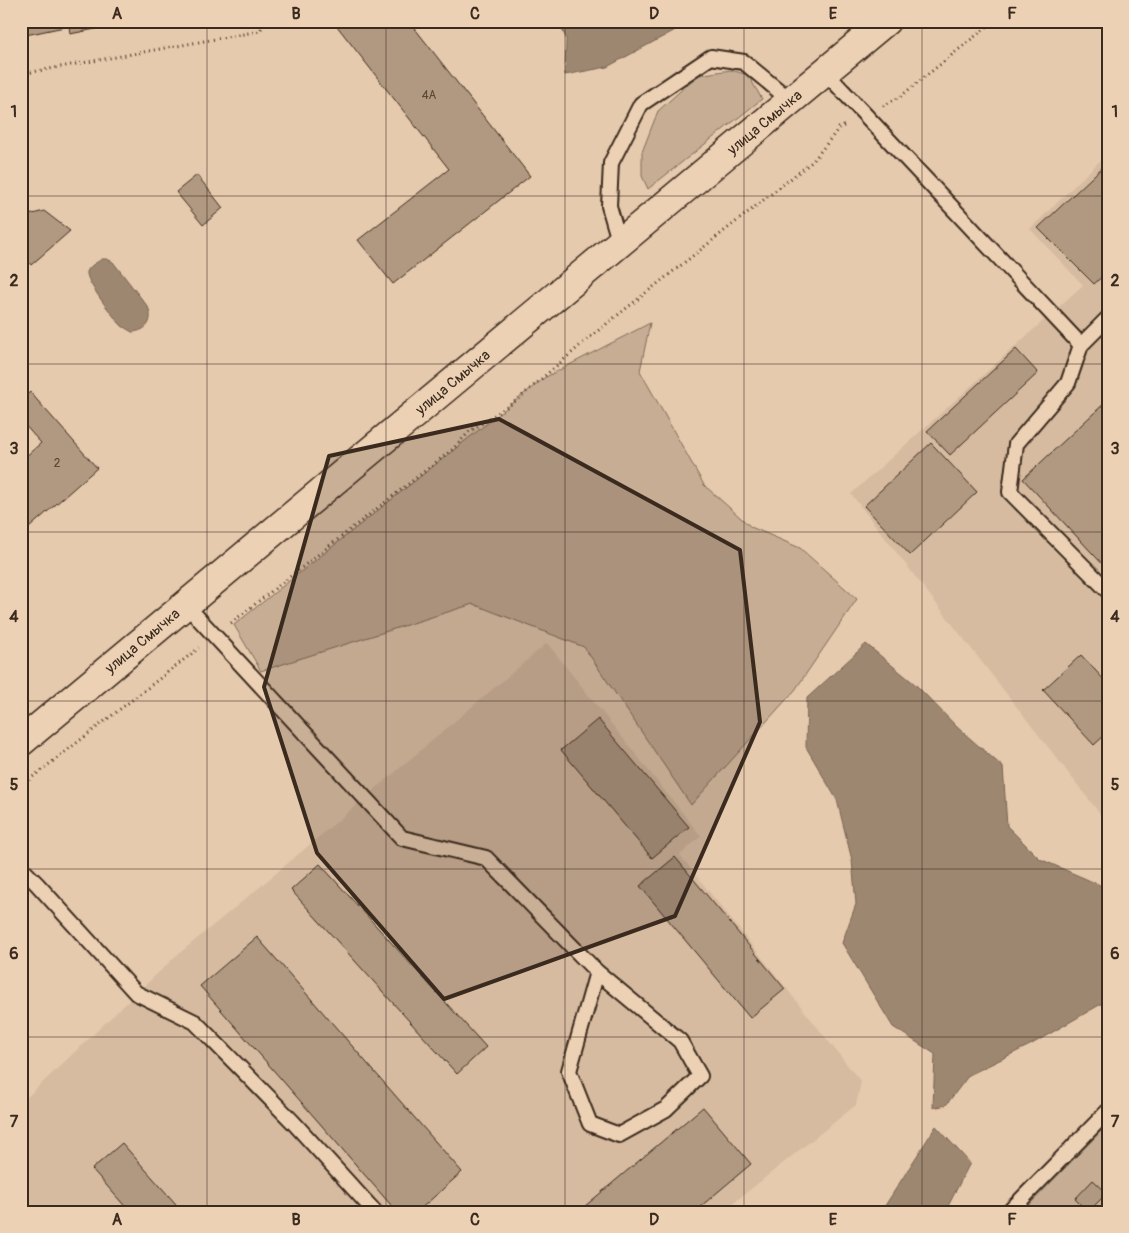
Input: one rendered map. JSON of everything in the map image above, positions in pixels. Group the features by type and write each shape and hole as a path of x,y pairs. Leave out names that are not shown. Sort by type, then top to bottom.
{"street":[{"name":"улица Смычка","path":"21,742 886,21"}],"lane":[{"path":"620,244 609,206 610,163 641,104 711,57 744,62 791,101"},
{"path":"825,72 1081,345"},
{"path":"1108,318 1081,345 1068,383 1016,444 1010,492 1108,591"},
{"path":"186,604 402,838 486,858 597,972 680,1041 700,1076 666,1109 619,1135 590,1124 570,1071 597,972"},
{"path":"21,868 38,884 136,993 195,1022 293,1122 375,1212"},
{"path":"1008,1212 1108,1112"}],"path":[{"path":"21,74 260,31 265,21"},
{"path":"21,786 216,636 453,449 469,432 517,400 590,337 813,161 839,128 901,96 994,21"}],"highlighted area":[{"path":"499,419 740,550 760,722 675,916 444,999 317,853 264,687 329,456"}],"shaded area":[{"path":"558,21 692,21 607,67 565,75 566,38"},
{"path":"731,70 748,75 762,99 648,189 642,176 642,152 658,111 698,75"},
{"path":"1108,153 1108,824 851,494 1083,285 1030,229"},
{"path":"102,259 113,262 148,307 150,321 142,330 132,332 122,326 95,291 87,272"},
{"path":"650,323 640,371 704,485 751,527 800,548 857,599 795,690 691,805 584,647 473,604 261,671 234,625 544,378"},
{"path":"547,643 701,836 680,855 861,1082 856,1105 722,1212 21,1212 21,1103 176,956"},
{"path":"866,644 916,685 958,728 1003,767 1007,826 1040,859 1100,885 1108,896 1108,1000 1032,1044 969,1075 946,1105 933,1108 935,1054 893,1027 842,943 856,904 852,860 837,800 806,747 807,698"},
{"path":"1108,1124 1108,1212 1022,1212"},
{"path":"936,1126 970,1163 945,1212 881,1212"}],"building":[{"path":"21,21 136,21 70,34 69,26 21,36"},
{"path":"333,21 409,21 530,176 393,284 358,240 449,169"},
{"path":"1108,162 1108,271 1094,284 1038,228"},
{"path":"197,175 223,208 203,225 176,192"},
{"path":"44,211 70,231 31,265 21,252 21,222 29,215"},
{"path":"1016,349 1038,373 950,455 927,431"},
{"path":"30,392 97,468 21,535 21,455 24,458 41,443 21,421 21,400"},
{"path":"1108,400 1108,570 1023,479"},
{"path":"931,443 977,492 910,555 864,506"},
{"path":"1081,655 1108,684 1108,732 1094,745 1043,690"},
{"path":"598,719 689,827 652,858 561,750"},
{"path":"675,857 785,989 750,1018 640,886"},
{"path":"320,864 486,1047 457,1074 291,890"},
{"path":"257,937 462,1172 417,1212 397,1212 200,986"},
{"path":"703,1107 751,1164 694,1212 578,1212"},
{"path":"122,1143 183,1212 130,1212 92,1169"},
{"path":"1093,1180 1107,1193 1088,1212 1075,1199"}]}
